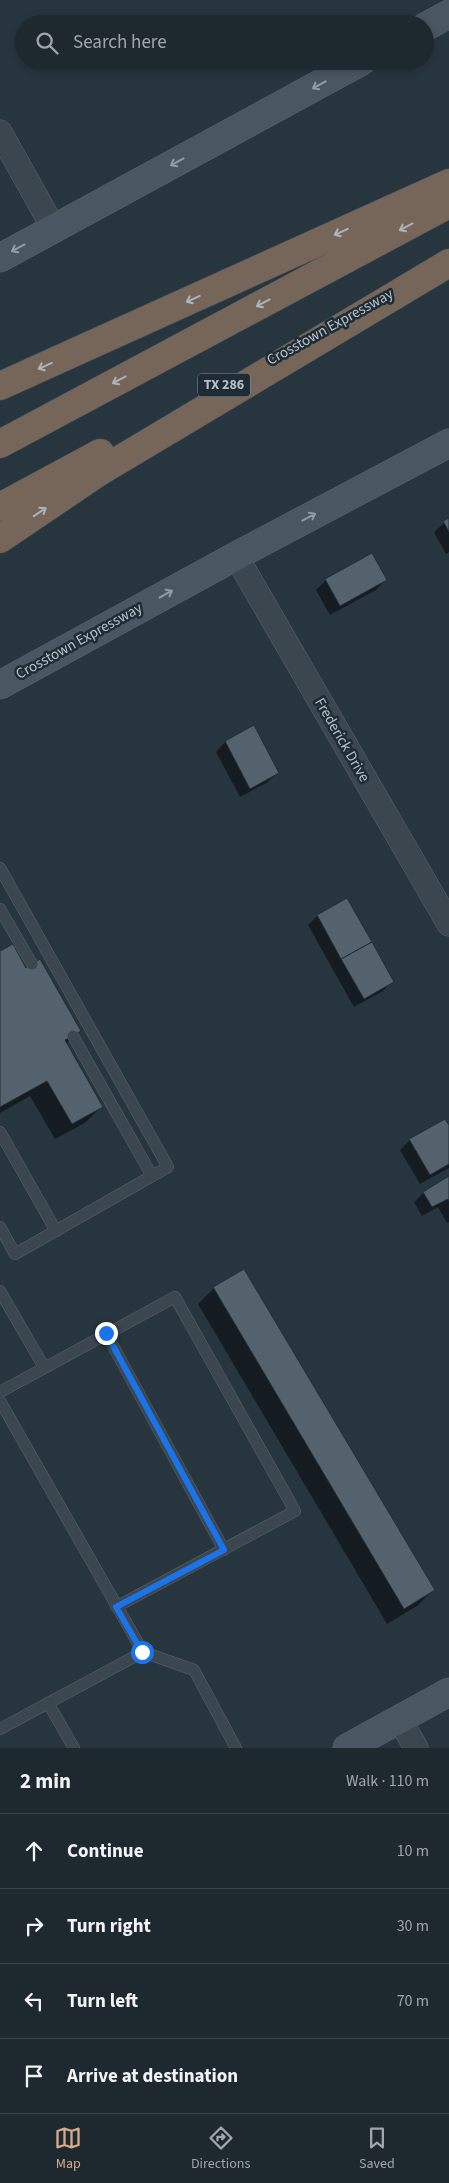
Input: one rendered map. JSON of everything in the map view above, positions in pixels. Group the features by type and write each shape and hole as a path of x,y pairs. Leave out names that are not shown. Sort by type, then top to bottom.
{"highway":[{"path":"0,386 449,183"},
{"path":"0,444 449,204"},
{"path":"0,540 99,472 449,263"},
{"name":"Crosstown Expressway","path":"0,507 449,263"}],"main road":[{"path":"434,22 449,14"},
{"path":"0,258 346,70"},
{"name":"Crosstown Expressway","path":"0,685 236,556 449,443"},
{"path":"347,1748 449,1692"}],"street":[{"path":"0,132 54,229"},
{"name":"Frederick Drive","path":"236,556 449,924"},
{"path":"400,1720 416,1748"}],"lane":[{"path":"0,868 5,889 168,1167 15,1254 0,1227"},
{"path":"0,909 32,964"},
{"path":"73,1036 152,1176"},
{"path":"0,1132 56,1231"},
{"path":"0,1291 44,1367"},
{"path":"0,1392 175,1297 296,1511 116,1607"},
{"path":"106,1333 224,1550"},
{"path":"0,1401 142,1652 194,1670 236,1748"},
{"path":"0,1729 142,1652"},
{"path":"48,1703 74,1748"}],"building":[{"path":"449,518 449,532 443,521"},
{"path":"372,553 387,580 340,606 325,579"},
{"path":"254,725 279,773 250,789 225,741"},
{"path":"347,898 372,942 341,959 317,915"},
{"path":"372,942 394,982 364,999 341,959"},
{"path":"13,944 26,968 40,959 81,1031 65,1040 103,1107 72,1124 47,1081 0,1107 0,951"},
{"path":"445,1119 449,1125 449,1164 430,1175 409,1139"},
{"path":"449,1176 449,1201 448,1199 432,1207 423,1192"},
{"path":"244,1269 435,1590 404,1609 213,1287"}],"route":[{"path":"106,1333 224,1550 116,1607 142,1652"}]}
